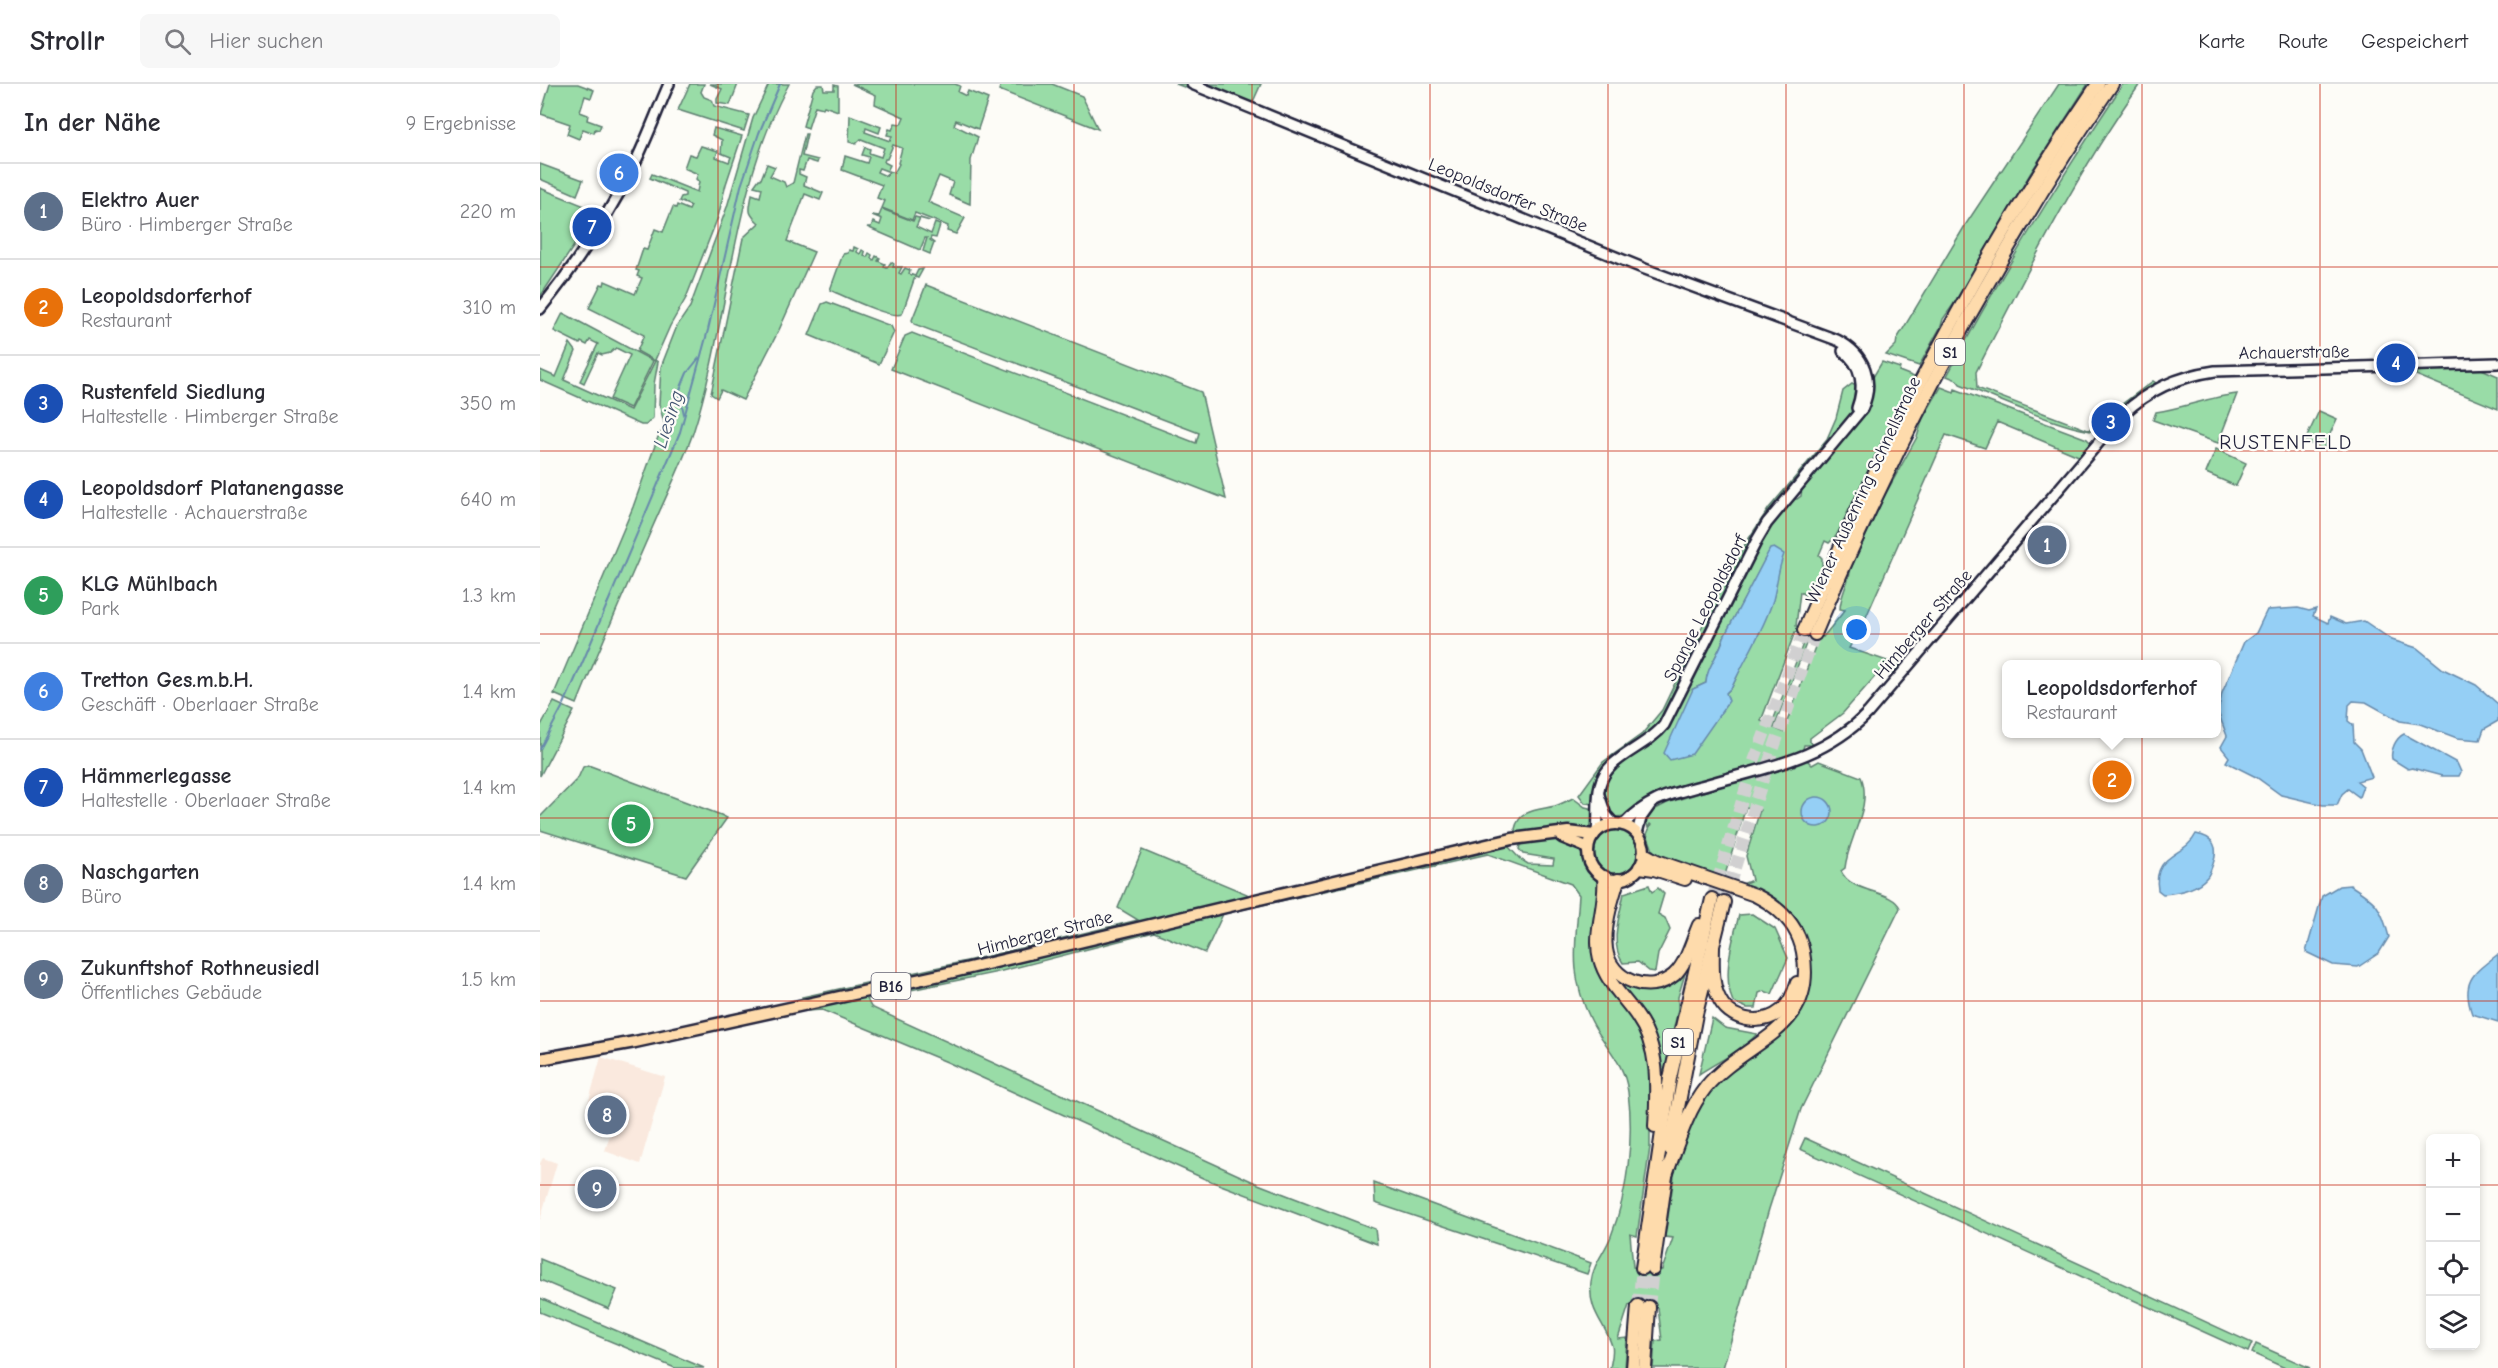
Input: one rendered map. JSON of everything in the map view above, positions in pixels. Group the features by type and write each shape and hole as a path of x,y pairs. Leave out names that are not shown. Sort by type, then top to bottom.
{"highway":[{"name":"Wiener Außenring Schnellstraße","path":"2098,84 2029,190 1958,311 1898,424 1858,506 1809,632 1910,427 1969,315 2038,197 2112,84"},
{"path":"1644,854 1657,861 1755,895 1770,903 1783,913 1794,927 1802,946 1806,966 1800,1002 1792,1016 1771,1036 1729,1064 1704,1089 1660,1176"},
{"path":"1640,867 1654,869 1752,902 1766,909 1787,931 1795,948 1798,966 1797,984 1792,999 1783,1010 1770,1018 1755,1021 1732,1014 1723,1006 1714,982 1713,944"},
{"path":"1604,877 1605,890 1598,933 1600,962 1607,976 1647,1031 1653,1048 1660,1176"},
{"path":"1618,880 1606,934 1606,948 1609,959 1616,970 1626,979 1637,984 1662,982 1673,975 1686,958 1699,924 1715,903"},
{"name":"S1","path":"1647,1268 1660,1176 1670,1078 1715,903"},
{"name":"S1","path":"1660,1176 1713,944 1715,903"},
{"path":"1633,1368 1644,1306 1645,1368"}],"main road":[{"path":"540,309 572,267 619,193 634,165 669,84"},
{"name":"Leopoldsdorfer Straße","path":"1192,84 1645,269 1813,333 1855,356"},
{"name":"Spange Leopoldsdorf","path":"1596,834 1599,821 1596,807 1600,784 1610,766 1646,744 1664,725 1767,523 1844,433 1855,412 1861,392 1861,377 1855,356"},
{"name":"Achauerstraße","path":"2164,386 2196,374 2232,370 2498,363"},
{"name":"Himberger Straße","path":"1619,824 1640,808 1670,793 1810,754 1847,733 1874,707 2123,414 2145,396 2164,386"},
{"path":"1599,795 1606,815 1637,833 1642,840 1644,854 1640,867 1631,876 1618,880 1604,877 1592,866 1588,850 1596,834 1619,824"},
{"path":"1637,833 1641,818 1653,802"},
{"name":"Himberger Straße","path":"540,1059 634,1042 940,975 1512,839 1568,832 1596,834"},
{"name":"Himberger Straße","path":"1556,835 1584,846 1588,850"}],"shaded area":[{"path":"601,1057 665,1077 640,1164 605,1151 615,1117 586,1111"},
{"path":"543,1158 557,1163 540,1220 540,1163"}],"green space":[{"path":"550,84 578,84 594,90 591,98 585,96 580,112 588,115 587,120 601,125 599,130 595,129 594,133 583,129 579,139 567,134 570,124 541,114"},
{"path":"690,84 704,84 701,92 704,97 712,100 714,106 749,115 744,131 678,110"},
{"path":"710,84 738,84 730,105 717,103 722,89"},
{"path":"769,84 789,84 770,124 755,166 743,210 705,390 693,433 577,704 554,694 633,507 658,437 665,426 659,404 661,367 677,326 690,307 727,207 753,118"},
{"path":"852,84 955,84 960,86 958,92 966,96 968,91 988,99 978,129 956,120 954,125 978,137 971,160 970,204 949,195 953,182 939,176 928,202 965,218 956,234 947,231 948,226 915,213 912,220 882,208 885,201 877,198 882,185 842,170 845,156 867,163 869,157 862,155 865,147 870,149 869,153 881,157 884,148 861,139 856,144 849,142 850,115 881,127 879,133 866,128 865,132 890,141 892,136 887,135 889,129 892,130 895,123 901,124 904,117 875,104 876,95","holes":["893,145 902,148 899,164 894,173 889,171 886,176 877,172 879,168 887,171 890,165 884,162"]},
{"path":"1001,84 1052,84 1082,96 1098,129 999,90"},
{"path":"1176,84 1261,84 1252,104 1252,113"},
{"path":"2059,84 2088,84 2030,174 1943,319 1919,366 1886,355 1896,345 1897,339 1966,224"},
{"path":"2123,84 2140,84 2073,189 1976,372 1977,388 2088,430 2101,424 2114,410 2153,381 2156,383 2152,389 2118,412 2103,428 2103,431 2091,431 2033,414 1960,384 1957,380 1947,376 2031,228"},
{"path":"817,85 823,85 824,90 834,90 834,85 838,86 838,111 824,106 823,108 815,106 808,128 803,126 813,90"},
{"path":"714,128 742,136 718,217 686,298 655,360 658,362 654,384 653,418 646,425 641,425 540,380 540,370 556,377 570,343 576,351 564,380 630,410 655,361 637,351 644,335 589,308 601,284 604,285 605,281 635,294 642,278 637,276 639,271 636,270 643,249 647,250 655,229 663,232 673,207 676,208 677,205 689,210 691,206 679,201 685,193 650,178 652,174 697,192 698,174 684,168 689,154 696,156 701,146 718,151 716,157 729,162 731,157 721,153 722,140 712,135"},
{"path":"805,134 807,134 802,156 818,160 817,163 807,160 803,171 799,170 799,174 806,177 804,185 823,193 820,200 805,194 787,241 814,252 779,330 743,400 721,390 717,398 711,394 743,238 759,223 752,216 750,207 752,194 760,197 762,188 754,186 761,179 767,164 775,167 770,176 784,182 786,187 793,183"},
{"path":"540,164 583,180 577,195 540,179"},
{"path":"540,188 597,211 540,297"},
{"path":"882,209 913,221 915,217 920,218 916,227 931,234 935,223 940,225 936,238 931,237 930,240 934,243 930,254 923,251 927,238 920,250 867,227 871,227 873,222 880,225 882,219 872,215 879,216"},
{"path":"854,247 860,254 862,250 865,252 864,256 867,257 869,253 874,260 876,256 880,258 878,261 885,264 884,267 887,268 891,262 894,264 893,267 902,267 899,273 901,274 905,268 910,270 909,274 915,276 918,270 923,269 918,278 915,277 902,314 896,315 878,310 830,290 843,254 848,253 849,250 853,251"},
{"path":"926,285 1201,392 1226,499 891,369 905,336 912,333 1196,443 1199,433 914,324 912,320"},
{"path":"827,302 891,326 894,332 879,364 809,335 822,304"},
{"path":"563,313 653,361 630,408 610,399 630,355 616,348 610,353 602,355 598,353 584,383 580,381 598,344 590,340 587,345 581,342 580,344 554,331"},
{"path":"1882,362 1900,368 1899,371 1914,377 1836,536 1829,543 1825,541 1819,555 1822,558 1822,570 1808,597 1800,592 1796,626 1823,637 1845,610 1840,609 1840,604 1851,568 1885,495 1917,437 1923,418 1941,387 1954,392 1955,389 2087,439 2090,447 2081,457 1997,422 1985,448 1946,435 1863,624 1849,648 1902,666 1894,674 1887,671 1879,672 1843,713 1810,738 1810,742 1814,745 1804,745 1802,753 1714,779 1667,790 1651,796 1627,816 1613,817 1609,813 1604,797 1605,785 1610,775 1626,759 1665,731 1759,543 1772,523 1794,499 1801,496 1802,488 1864,411 1870,382","holes":["1770,550 1783,554 1773,599 1732,687 1726,693 1693,689 1706,683 1708,672 1724,637","1795,632 1806,636 1771,726 1761,721","1809,636 1818,639 1783,732 1774,728"]},
{"path":"2479,368 2498,376 2498,409 2416,375 2417,371"},
{"path":"1852,384 1860,388 1853,412 1842,430 1758,530 1733,575 1669,707 1646,736 1601,772 1596,780 1594,804 1585,803 1579,795 1603,762 1642,734 1662,710 1722,585 1742,549 1769,508 1826,441 1836,418 1843,391"},
{"path":"2237,394 2218,443 2153,420 2156,412"},
{"path":"2319,411 2337,419 2323,449 2305,441"},
{"path":"2216,449 2246,463 2236,486 2206,473"},
{"path":"554,702 574,711 540,776 540,727"},
{"path":"1807,760 1812,765 1819,761 1861,777 1864,788 1862,811 1845,868 1841,871 1853,884 1889,897 1900,908 1801,1109 1769,1209 1723,1368 1653,1368 1655,1341 1662,1340 1658,1308 1629,1305 1618,1339 1627,1338 1625,1368 1610,1368 1613,1348 1594,1309 1591,1282 1594,1269 1611,1236 1622,1202 1630,1146 1630,1109 1626,1081 1622,1071 1596,1030 1579,988 1575,944 1579,895 1571,884 1488,854 1223,914 1205,953 1154,932 998,972 867,999 871,1007 1258,1184 1375,1229 1377,1244 1205,1179 947,1062 822,1010 808,1011 802,997 1138,920 1118,908 1142,850 1247,894 1252,906 1508,846 1528,864 1553,865 1554,859 1523,854 1519,849 1520,845 1541,840 1567,843 1580,851 1586,868 1599,881 1607,990 1640,1026 1650,1055 1650,1147 1637,1236 1630,1234 1633,1267 1662,1270 1673,1238 1665,1237 1675,1170 1698,1103 1721,1075 1782,1033 1794,1019 1803,1003 1800,931 1740,885 1752,880 1746,856 1760,810 1746,807 1724,878 1659,857 1654,853 1647,834 1651,825 1648,828 1646,820 1654,810 1667,803"},
{"path":"588,765 727,818 686,876 540,830 540,817 578,778 583,767"},
{"path":"1573,798 1585,807 1595,809 1595,825 1590,830 1563,828 1517,832 1515,829 1517,822 1525,814 1555,806"},
{"path":"1617,829 1633,836 1640,852 1633,868 1617,875 1601,868 1594,852 1601,836"},
{"path":"1649,885 1652,892 1658,888 1664,894 1658,914 1665,918 1670,930 1658,954 1655,972 1649,971 1638,962 1623,963 1616,938 1624,893"},
{"path":"1752,914 1775,929 1788,958 1772,994 1764,991 1759,993 1756,1008 1747,1008 1733,1002 1728,970 1739,915"},
{"path":"1603,950 1636,986 1687,967 1678,997 1678,1009 1660,1093 1654,1045 1610,978"},
{"path":"1712,1018 1725,1028 1757,1034 1737,1051 1699,1074"},
{"path":"1805,1138 2252,1343 2248,1352 1800,1149"},
{"path":"1374,1183 1591,1263 1587,1274 1375,1203"},
{"path":"540,1259 617,1290 609,1309 540,1280"},
{"path":"540,1298 704,1368 675,1368 540,1312"},
{"path":"2256,1344 2310,1368 2285,1368 2252,1353"}],"water":[{"path":"1774,548 1784,554 1773,600 1759,634 1732,687 1726,693 1729,701 1692,754 1670,760 1664,753 1693,689 1706,683 1708,672 1724,637 1770,549"},
{"path":"2298,608 2309,611 2316,609 2313,616 2328,623 2330,617 2346,624 2364,621 2392,640 2417,648 2443,669 2476,685 2498,704 2498,721 2484,729 2480,740 2457,738 2420,724 2400,721 2366,702 2353,701 2349,705 2348,721 2353,725 2354,742 2361,749 2372,777 2357,781 2363,786 2359,797 2348,789 2342,794 2337,805 2323,805 2281,795 2256,777 2226,762 2229,757 2221,747 2227,736 2221,720 2222,693 2244,642 2256,633 2267,610"},
{"path":"2404,734 2457,763 2461,772 2459,776 2442,776 2408,769 2392,759 2394,745"},
{"path":"1817,797 1828,801 1832,812 1828,823 1817,827 1806,823 1802,812 1806,801"},
{"path":"2196,834 2211,840 2214,844 2215,858 2209,874 2203,881 2192,887 2163,894 2158,890 2157,878 2160,869 2164,862 2185,847"},
{"path":"2350,885 2377,906 2389,937 2379,953 2358,967 2333,965 2306,952 2322,896 2339,886"},
{"path":"2497,955 2498,1022 2472,1014 2468,994 2468,986 2475,974"}],"waterway":[{"name":"Liesing","path":"540,749 584,659 680,432 708,330 741,186 759,133 780,84"},
{"path":"684,414 679,392 687,373 699,358"}],"tunnel":[{"path":"1712,899 1754,761 1804,630"},
{"path":"1724,902 1768,764 1815,634"},
{"path":"1638,1306 1642,1268"},
{"path":"1649,1307 1653,1269"}],"place":[{"name":"Tretton Ges.m.b.H.","path":"619,173"},
{"name":"Hämmerlegasse","path":"592,227"},
{"name":"Leopoldsdorf Platanengasse","path":"2396,363"},
{"name":"Rustenfeld Siedlung","path":"2111,422"},
{"name":"Elektro Auer","path":"2047,545"},
{"name":"Leopoldsdorferhof","path":"2112,780"},
{"name":"KLG Mühlbach","path":"631,824"},
{"name":"Naschgarten","path":"607,1115"},
{"name":"Zukunftshof Rothneusiedl","path":"597,1189"}],"district":[{"name":"RUSTENFELD","path":"2286,442"}]}
